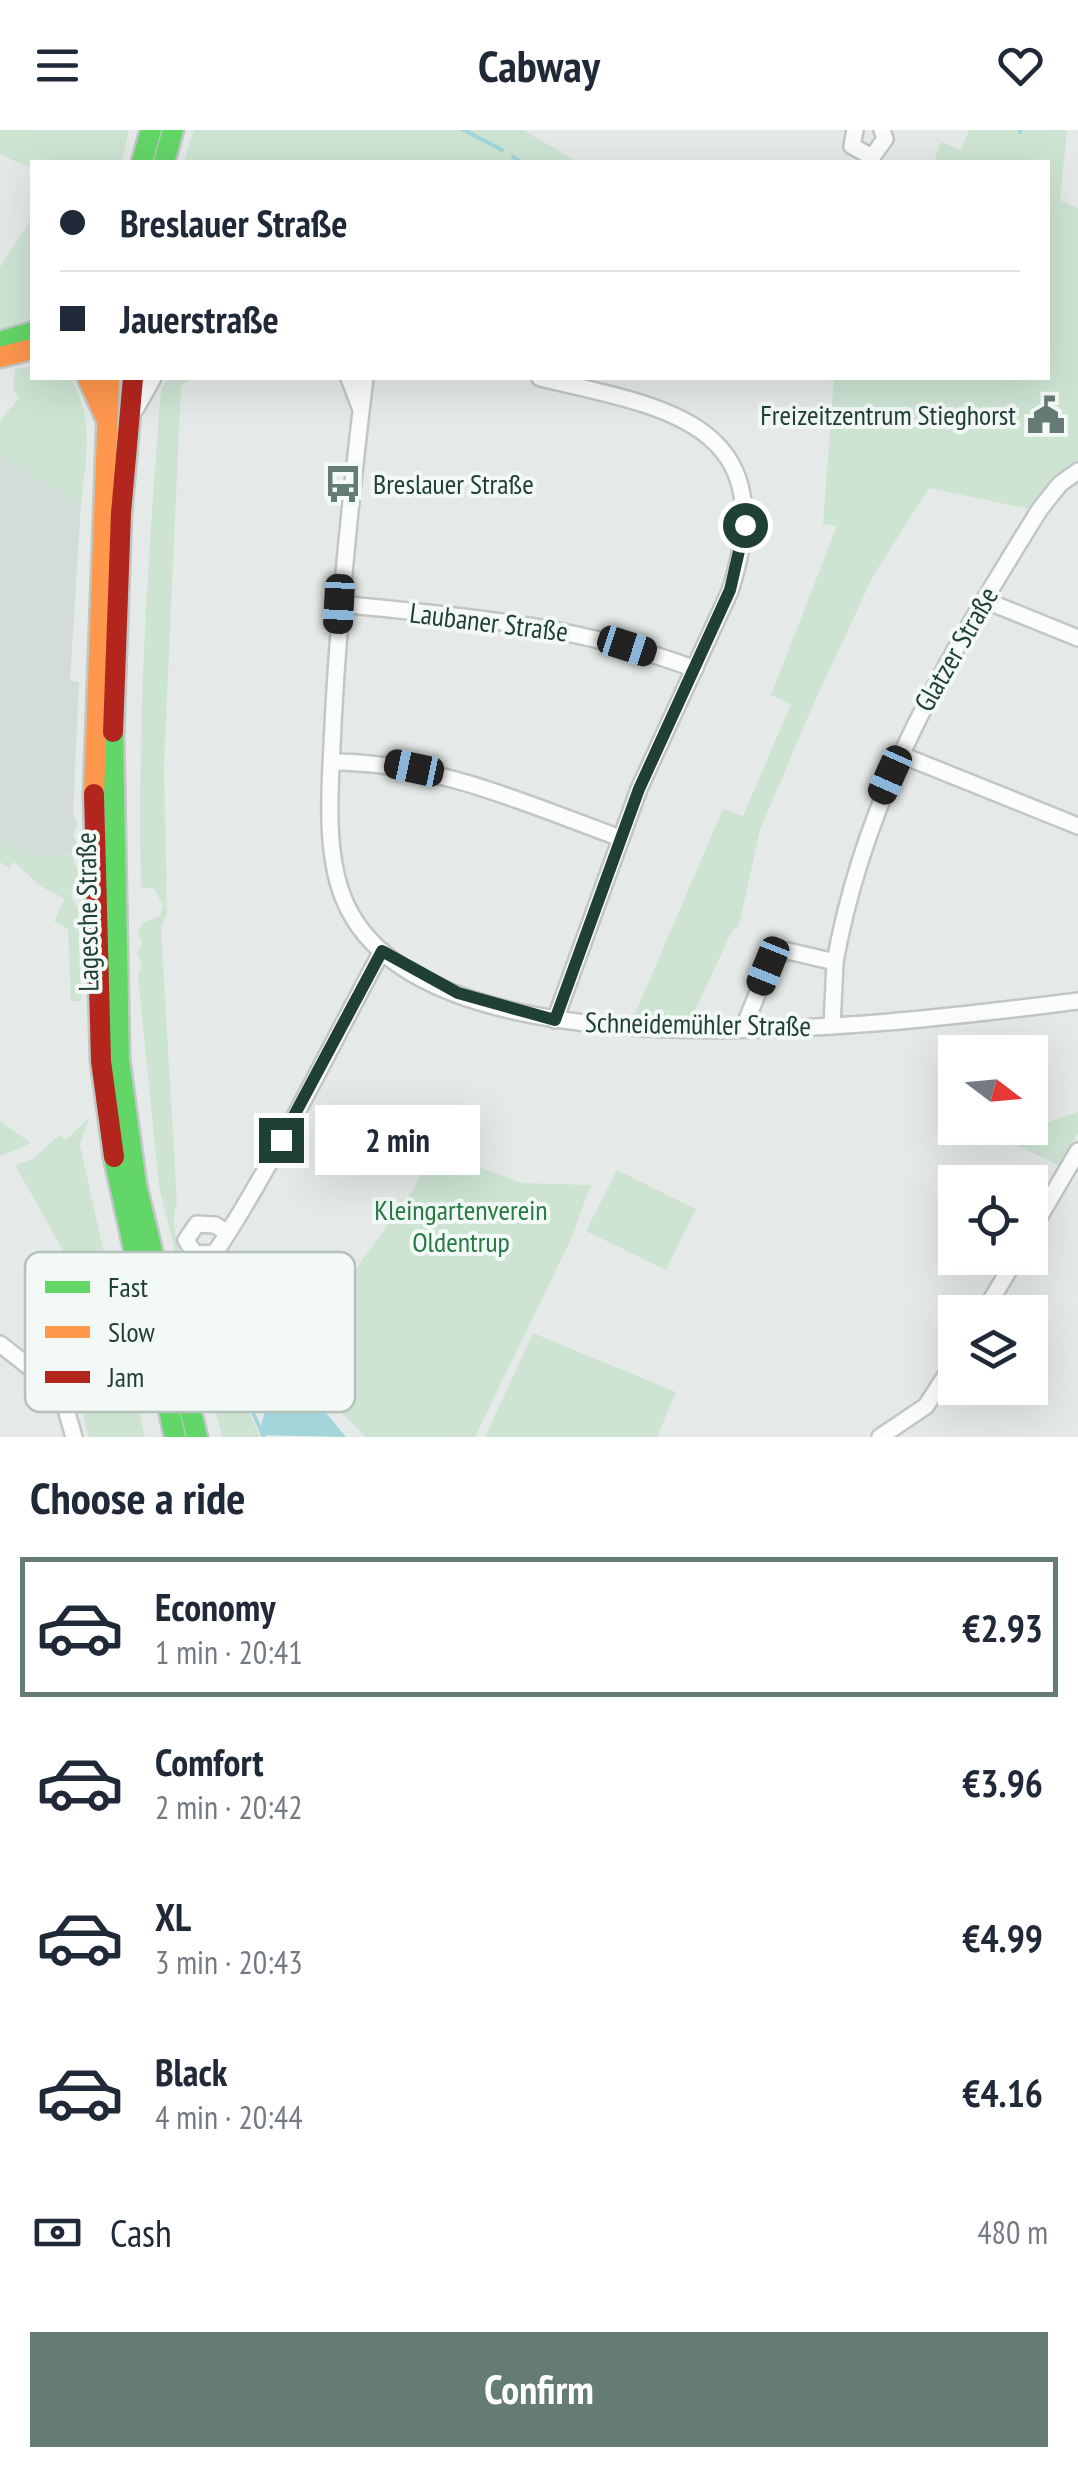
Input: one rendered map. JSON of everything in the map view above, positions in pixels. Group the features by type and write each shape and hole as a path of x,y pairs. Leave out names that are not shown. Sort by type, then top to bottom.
{"main road":[{"path":"143,160 152,130"},
{"path":"165,160 173,130"},
{"path":"0,342 30,333"},
{"path":"0,357 30,350"},
{"path":"89,380 117,425"},
{"name":"Lagesche Straße","path":"109,380 117,425 112,774 118,1059 136,1186 152,1252"},
{"name":"Lagesche Straße","path":"132,380 117,425 94,793 101,1062 118,1189 132,1252"},
{"name":"Lagesche Straße","path":"168,1412 174,1437"},
{"name":"Lagesche Straße","path":"191,1412 197,1437"}],"street":[{"path":"855,130 852,146 872,157 884,138 882,130"},
{"path":"117,425 151,380"},
{"path":"349,380 361,411"},
{"name":"Schneidemühler Straße","path":"365,380 339,604 332,824 340,888 350,914 382,951 458,993 555,1020 743,1029 832,1026 930,1020 1078,1001"},
{"path":"547,380 686,420 727,453 745,500 740,559 620,838 555,1020"},
{"name":"Glatzer Straße","path":"832,1026 835,962 868,830 899,754 984,600 1040,509 1060,484 1078,471"},
{"path":"984,600 1078,638"},
{"name":"Laubaner Straße","path":"339,604 553,628 620,643 694,669"},
{"path":"899,754 1078,826"},
{"path":"332,762 390,764 463,780 620,838"},
{"path":"228,1233 382,951"},
{"path":"743,1029 774,955 788,951 835,962"},
{"path":"1048,1202 1078,1151"},
{"path":"0,1344 25,1364"},
{"path":"880,1437 926,1406 938,1387"},
{"path":"67,1412 74,1437"}],"shaded area":[{"path":"0,457 81,504 70,681 79,682 73,814 78,824 73,835 78,847 72,853 35,856 0,838"}],"green space":[{"path":"0,130 129,130 122,160 30,160 30,167 0,155"},
{"path":"194,130 523,130 575,160 185,160"},
{"path":"969,130 1067,130 1060,200 1078,208 1078,463 1055,478 1029,509 929,488 873,576 810,712 760,830 739,926 732,931 692,1017 634,1016 723,809 743,816 791,704 771,695 837,526 823,524 834,380 1050,380 1050,160 935,159 941,142 961,150"},
{"path":"30,221 30,319 0,329 0,267"},
{"path":"30,366 30,380 73,380 84,411 87,440 81,504 0,457 0,421 19,398 13,390 15,369"},
{"path":"167,380 189,380 181,386 164,765 167,912 161,928 177,1203 174,1223 185,1252 175,1252 159,1187 138,976 142,965 137,953 142,944 138,932 143,923 160,916 163,905 154,889 141,887 145,638 161,389"},
{"path":"0,838 35,856 72,853 79,877 71,894 78,910 81,1001 71,1001 68,929 54,921 65,899 42,887 14,862 9,868 0,862"},
{"path":"1078,1112 1078,1133 1059,1166 1017,1145 1048,1145 1048,1122"},
{"path":"89,1118 80,1145 104,1252 64,1252 15,1165 33,1159 59,1135 66,1140"},
{"path":"0,1121 31,1143 0,1156"},
{"name":"Kleingartenverein Oldentrup","path":"433,1149 522,1183 591,1185 571,1239 475,1437 366,1437 341,1412 355,1412 355,1270 411,1193"},
{"path":"617,1170 696,1209 666,1270 586,1231"},
{"path":"533,1333 676,1392 657,1437 485,1437"},
{"path":"82,1412 139,1412 145,1437 89,1437"},
{"path":"216,1412 250,1412 260,1437 222,1437"}],"water":[{"path":"266,1412 325,1412 346,1437 260,1435"}],"waterway":[{"path":"464,130 502,150"},
{"path":"513,157 517,160"},
{"path":"253,1412 264,1437"}],"traffic: fast":[{"path":"143,160 151,130"},
{"path":"165,160 173,130"},
{"path":"0,342 30,333"},
{"path":"113,732 119,1059 136,1185 152,1252"},
{"path":"114,1157 135,1252"},
{"path":"170,1412 175,1437"},
{"path":"191,1412 197,1437"}],"traffic: slow":[{"path":"0,357 30,350"},
{"path":"89,380 105,416"},
{"path":"94,794 109,380"}],"traffic: jam":[{"path":"113,732 121,513 133,380"},
{"path":"94,794 101,1061 114,1157"}],"place":[{"name":"Freizeitzentrum Stieghorst","path":"1046,415"},
{"name":"Breslauer Straße","path":"343,484"}],"route":[{"path":"281,1140 382,951 458,993 555,1020 639,789 730,590 745,525"}]}
